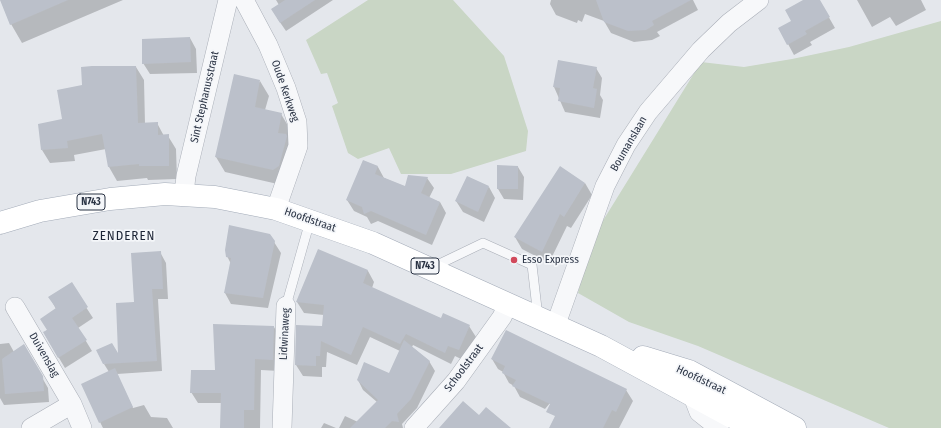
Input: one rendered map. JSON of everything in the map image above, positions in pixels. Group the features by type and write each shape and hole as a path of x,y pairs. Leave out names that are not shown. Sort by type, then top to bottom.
{"main road":[{"name":"Hoofdstraat","path":"0,223 40,211 110,199 184,194 214,197 276,209 373,243 547,320 601,346 732,417 769,428"},
{"name":"Hoofdstraat","path":"601,346 688,371 795,428"}],"street":[{"name":"Sint Stephanusstraat","path":"184,194 186,176 228,0"},
{"name":"Oude Kerkweg","path":"244,0 268,46 286,88 297,122 298,146 276,209"},
{"name":"Boumanslaan","path":"547,320 626,144 648,112 701,50 729,23 759,0"},
{"name":"Schoolstraat","path":"414,428 456,381 502,317 508,304"},
{"name":"Lidwinaweg","path":"282,428 286,306"},
{"name":"Duivenslag","path":"15,307 72,404 82,428"},
{"name":"Hoofdstraat","path":"692,394 701,422 719,428"},
{"path":"32,428 72,404"}],"lane":[{"name":"Lidwinaweg","path":"286,306 311,220"},
{"path":"430,269 484,243 532,265 547,320"}],"green space":[{"path":"368,0 453,0 504,56 528,131 526,151 451,174 401,174 389,148 358,159 348,153 332,106 338,103 327,73 321,74 306,40"},
{"path":"941,21 941,428 889,428 698,346 629,322 578,293 591,240 701,62 744,67 792,59 849,47"}],"building":[{"path":"0,0 68,0 10,25"},
{"path":"285,0 315,0 280,23 271,9"},
{"path":"596,0 691,0 652,21 654,25 646,30 628,31 604,22"},
{"path":"803,0 820,0 830,17 805,31 807,34 787,45 778,28 791,21 785,10"},
{"path":"190,37 191,62 142,64 142,39"},
{"path":"558,60 597,67 593,88 597,89 594,108 558,101 560,88 553,87"},
{"path":"136,66 138,123 158,122 158,135 169,134 169,166 139,166 139,164 108,167 102,134 67,141 68,148 41,150 38,124 62,119 57,90 82,85 81,67"},
{"path":"234,74 260,80 255,107 282,113 278,133 286,134 287,136 279,166 273,170 215,157"},
{"path":"363,160 378,166 375,174 405,186 408,175 428,177 421,193 440,202 426,235 371,211 364,214 362,207 346,200"},
{"path":"497,165 518,166 518,189 497,189"},
{"path":"560,166 585,183 564,217 560,214 542,252 514,237"},
{"path":"467,176 489,186 478,212 455,201"},
{"path":"229,225 270,234 275,241 263,298 224,293 231,258 226,257 225,250"},
{"path":"318,249 368,270 363,283 441,318 443,313 470,325 459,350 448,346 445,353 406,334 400,344 363,327 351,355 321,341 320,356 316,356 316,366 295,365 296,325 322,326 324,305 296,302"},
{"path":"161,251 163,289 152,289 157,361 103,364 96,350 112,343 118,353 116,303 134,302 131,253"},
{"path":"72,282 88,307 72,318 87,340 58,358 43,332 47,330 40,319 56,308 48,297"},
{"path":"213,324 274,326 273,360 255,359 254,410 244,410 244,428 220,428 221,393 190,393 191,370 215,370"},
{"path":"506,330 627,389 616,412 612,410 603,428 549,428 555,416 546,412 550,404 512,386 516,380 502,373 505,366 491,359"},
{"path":"404,340 430,361 411,399 397,414 399,422 392,421 385,428 350,428 378,400 357,380 364,362 389,373"},
{"path":"24,344 43,376 44,391 5,394 2,359"},
{"path":"115,368 133,407 99,423 81,384"},
{"path":"463,401 479,415 486,407 511,428 439,428"}],"place":[{"name":"Esso Express","path":"514,260"}],"district":[{"name":"ZENDEREN","path":"124,236"}]}
